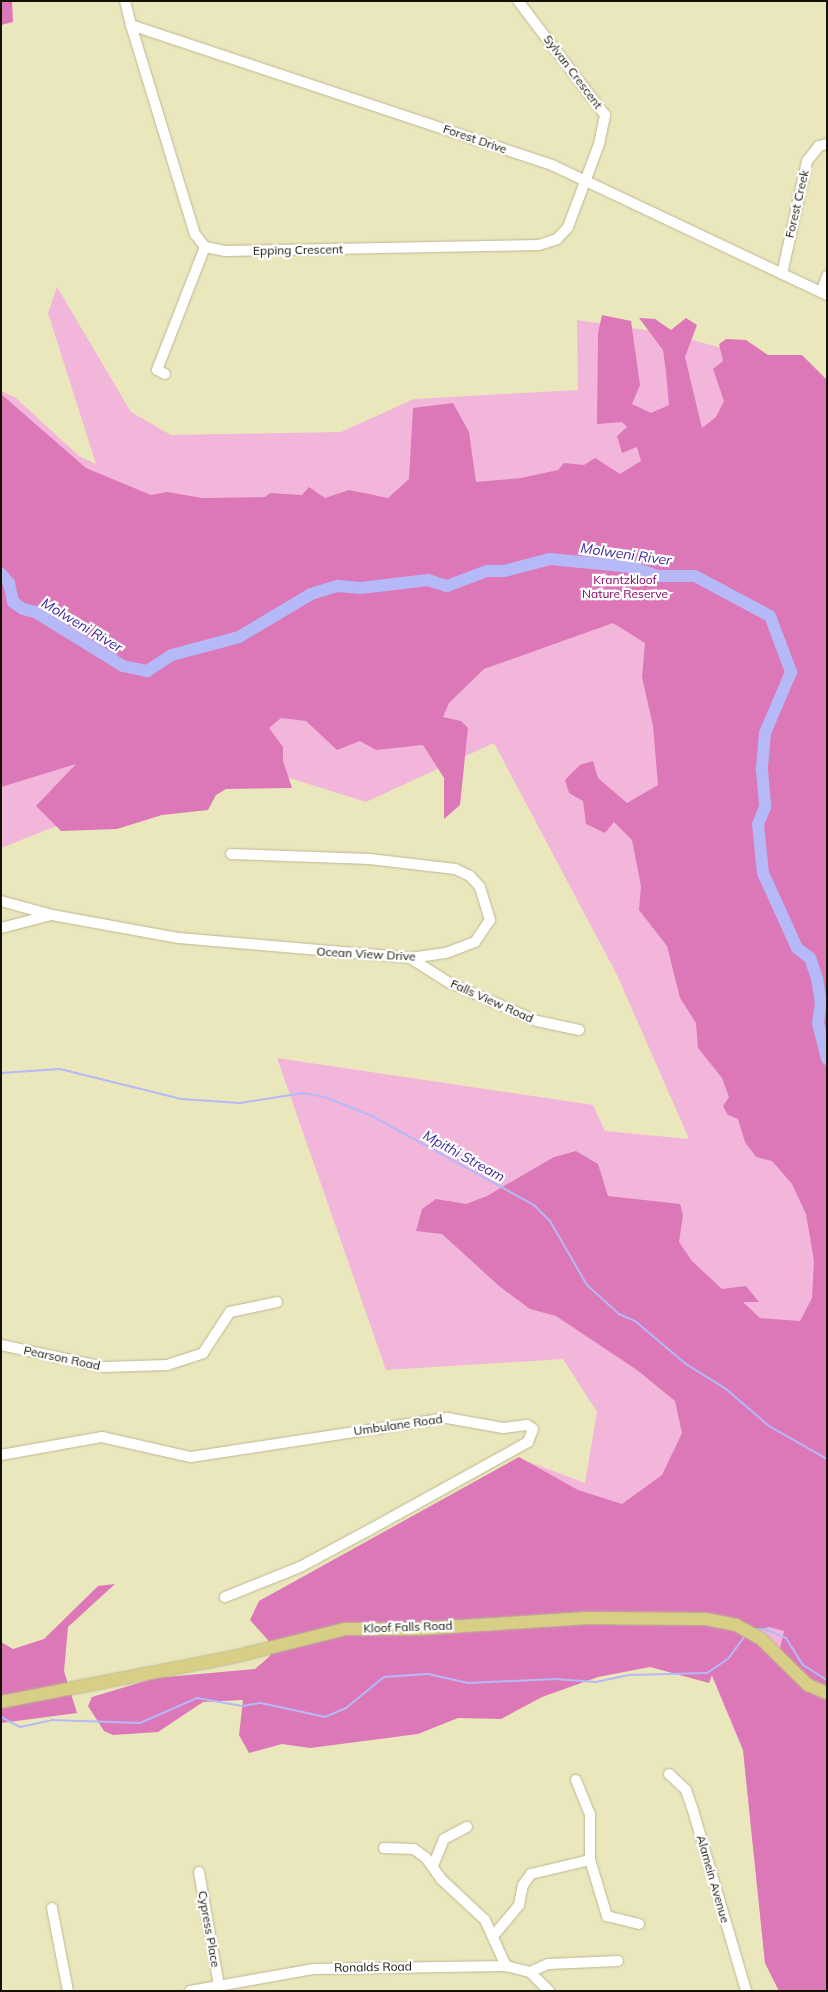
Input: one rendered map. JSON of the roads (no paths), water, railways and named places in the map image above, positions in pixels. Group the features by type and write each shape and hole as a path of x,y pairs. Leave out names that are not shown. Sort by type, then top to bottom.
{"main road":[{"name":"Kloof Falls Road","path":"1,1702 233,1657 345,1629 417,1629 588,1618 729,1622 761,1639 808,1684 827,1693"}],"street":[{"path":"125,1 194,234 206,246 157,370 164,374"},
{"name":"Sylvan Crescent","path":"518,1 605,115 586,178"},
{"name":"Forest Drive","path":"131,25 586,178 824,294"},
{"name":"Forest Creek","path":"782,274 807,161 819,146 827,144"},
{"name":"Epping Crescent","path":"206,246 225,252 539,245 557,239 568,227 586,178"},
{"path":"824,294 827,276"},
{"name":"Ocean View Drive","path":"1,901 52,915 179,938 410,958 446,953 483,936 490,912 486,899 470,876 435,865 370,858 231,854"},
{"path":"1,928 52,915"},
{"name":"Falls View Road","path":"410,958 448,982 537,1021 579,1030"},
{"name":"Pearson Road","path":"1,1346 104,1367 167,1365 203,1353 230,1312 276,1302"},
{"name":"Umbulane Road","path":"1,1455 102,1437 191,1456 447,1418 503,1428 527,1425 533,1430 528,1442 369,1530 300,1567 225,1597"},
{"name":"Alamein Avenue","path":"669,1774 686,1790 746,1991"},
{"path":"576,1780 590,1814 590,1860 607,1916 638,1924"},
{"path":"433,1866 444,1839 467,1827"},
{"path":"384,1848 414,1849 433,1866 480,1914 494,1935 506,1966"},
{"path":"494,1935 519,1905 523,1885 531,1874 590,1860"},
{"name":"Cypress Place","path":"199,1872 219,1985"},
{"path":"52,1908 68,1991"},
{"path":"530,1972 548,1964 618,1961"},
{"name":"Ronalds Road","path":"190,1991 331,1968 506,1966 530,1972 550,1991"}],"waterway":[{"name":"Molweni River","path":"1,574 9,583 13,602 23,609 35,612 123,666 147,671 172,655 239,637 311,594 338,586 361,588 428,580 447,586 487,571 504,571 550,559 633,567 656,576 695,576 770,616 791,672 765,733 762,770 765,807 758,824 763,873 797,948 810,958 817,978 821,1002 818,1023 827,1059"},
{"name":"Mpithi Stream","path":"1,1073 60,1069 181,1099 240,1103 304,1093 325,1097 372,1116 534,1205 550,1221 587,1285 619,1314 635,1321 686,1364 726,1389 769,1426 827,1459"},
{"path":"753,1629 765,1629 786,1638 803,1665 827,1680"},
{"path":"1,1717 20,1727 52,1720 140,1723 197,1698 242,1706 261,1703 325,1717 346,1708 384,1677 428,1674 468,1683 555,1679 596,1682 630,1675 707,1673 728,1659 745,1636"}],"park label":[{"name":"Krantzkloof Nature Reserve","path":"625,587"}]}
